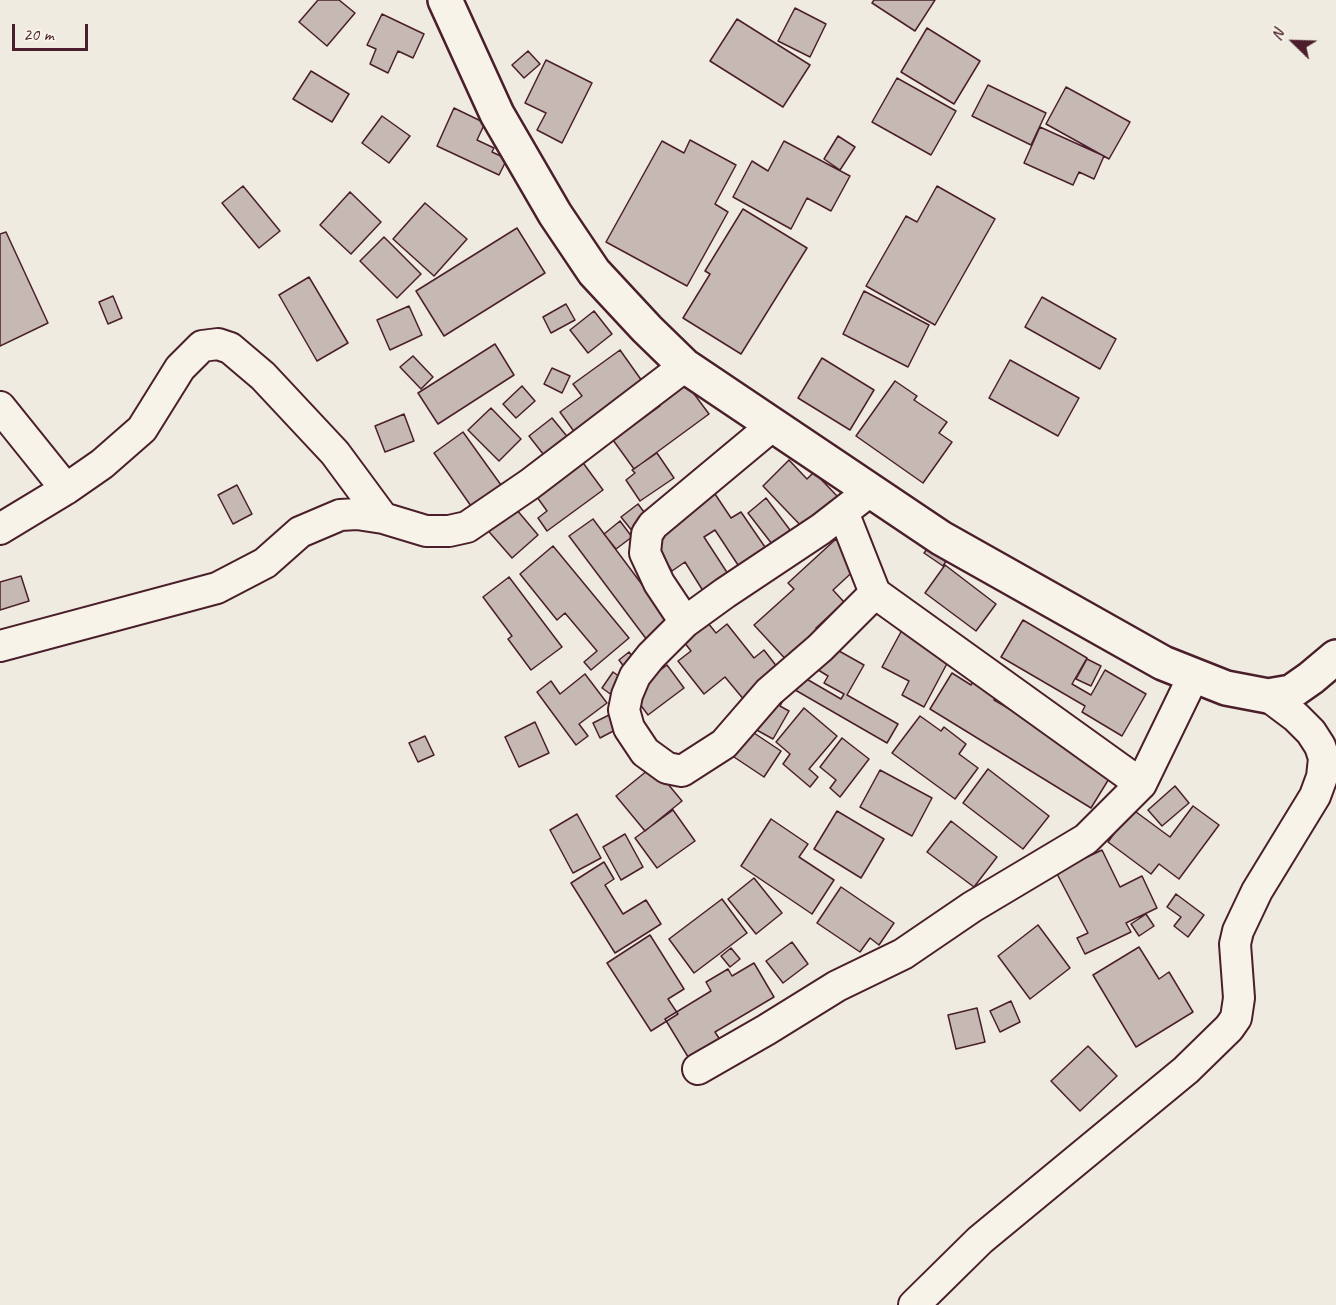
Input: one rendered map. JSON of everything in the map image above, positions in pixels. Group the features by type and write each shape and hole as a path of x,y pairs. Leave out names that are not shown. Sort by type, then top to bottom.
{"street":[{"path":"445,0 497,114 555,214 594,272 647,329 686,366 941,537 1163,663 1226,688 1268,696 1291,692 1336,657"},
{"path":"0,529 102,464 142,429 180,368 202,345 230,348 262,376 334,453 383,518"},
{"path":"0,646 218,588 265,563 300,532 340,515 357,514 383,518 426,531 449,531 467,527 530,484 686,366"},
{"path":"0,407 66,489"},
{"path":"685,622 659,583 645,553 647,534 653,525 773,425"},
{"path":"870,491 821,529 725,592 685,622 651,656 635,676 624,710 629,728 645,752 667,768 682,771 724,744 770,692 820,648 874,593"},
{"path":"843,512 874,593 1141,783"},
{"path":"698,1069 837,986 903,954 972,907 1086,839 1141,783 1194,675"},
{"path":"914,1305 980,1240 1186,1070 1229,1028 1236,1018 1239,998 1235,944 1238,931 1270,869 1315,796 1322,777 1324,758 1311,732 1296,717 1268,696"}],"building":[{"path":"318,0 339,0 355,13 327,46 299,22"},
{"path":"874,0 935,0 915,31 872,3"},
{"path":"795,8 826,24 810,57 778,41"},
{"path":"382,14 424,34 413,58 398,51 388,73 370,64 376,49 367,45"},
{"path":"737,19 810,65 783,107 710,61"},
{"path":"927,28 980,61 954,104 901,72"},
{"path":"528,51 540,64 524,78 512,65"},
{"path":"546,60 592,83 562,143 537,130 546,113 525,103"},
{"path":"311,71 349,94 332,122 293,99"},
{"path":"897,78 956,111 931,155 872,122"},
{"path":"988,85 1046,113 1031,145 972,116"},
{"path":"1066,87 1130,122 1109,159 1046,124"},
{"path":"454,108 485,123 477,140 494,148 492,152 507,159 499,175 437,146"},
{"path":"382,116 410,136 389,163 362,143"},
{"path":"1040,127 1104,156 1094,179 1079,172 1073,185 1024,163"},
{"path":"838,136 855,147 840,170 824,159"},
{"path":"690,140 736,165 715,204 728,212 687,286 606,242 662,141 684,153"},
{"path":"784,141 850,176 831,211 807,198 791,229 733,197 752,161 768,171"},
{"path":"243,186 280,231 259,248 222,203"},
{"path":"937,186 995,219 935,325 866,286 906,216 917,222"},
{"path":"350,192 381,222 351,254 320,225"},
{"path":"425,203 467,239 434,276 393,239"},
{"path":"743,209 807,248 741,354 683,318 710,274 705,271"},
{"path":"517,228 545,273 444,336 416,291"},
{"path":"6,232 48,323 0,346 0,234"},
{"path":"384,237 421,274 397,298 360,261"},
{"path":"309,277 348,343 317,361 279,295"},
{"path":"864,291 929,325 908,367 843,334"},
{"path":"113,296 122,318 108,324 99,302"},
{"path":"1042,297 1116,339 1100,369 1025,327"},
{"path":"566,304 575,320 551,333 543,317"},
{"path":"409,306 422,335 390,350 377,320"},
{"path":"594,311 612,334 588,353 570,330"},
{"path":"495,344 514,375 438,424 418,393"},
{"path":"620,350 647,388 578,437 560,412 582,396 573,384"},
{"path":"413,356 433,377 421,389 400,367"},
{"path":"822,358 874,390 850,430 798,398"},
{"path":"1010,360 1079,398 1058,436 989,398"},
{"path":"552,368 570,376 562,393 544,384"},
{"path":"683,379 709,414 634,469 613,440 660,406 655,400"},
{"path":"895,381 917,396 914,400 947,422 939,433 952,442 923,483 856,436"},
{"path":"522,386 535,401 516,418 503,404"},
{"path":"491,408 521,439 499,461 468,430"},
{"path":"404,414 414,441 385,452 375,426"},
{"path":"552,418 570,440 547,459 529,436"},
{"path":"463,432 501,485 471,506 434,453"},
{"path":"657,453 674,478 640,501 626,480 635,473 632,470"},
{"path":"578,456 603,490 547,531 538,518 547,511 532,490"},
{"path":"789,460 807,479 814,472 838,497 805,530 763,486"},
{"path":"237,485 252,514 233,524 218,495"},
{"path":"715,494 731,518 741,512 767,550 740,568 715,530 704,537 730,577 705,594 685,562 672,571 650,538"},
{"path":"766,498 790,530 772,544 748,513"},
{"path":"511,503 538,535 512,558 484,526"},
{"path":"638,504 653,524 637,537 621,517"},
{"path":"593,519 679,634 656,652 569,536"},
{"path":"620,521 632,537 616,549 604,534"},
{"path":"836,539 860,565 833,590 844,602 816,628 823,636 791,665 754,625 794,589 788,583"},
{"path":"932,543 950,555 943,566 924,553"},
{"path":"553,546 629,638 591,670 584,662 597,651 565,613 557,620 520,574"},
{"path":"945,565 996,604 976,631 925,593"},
{"path":"21,576 29,601 0,610 0,582"},
{"path":"509,577 562,647 531,670 508,639 512,636 483,597"},
{"path":"704,618 716,633 727,624 754,658 764,650 781,672 745,701 725,677 704,694 678,661 691,651 680,637"},
{"path":"1023,620 1087,658 1072,684 1091,695 1105,670 1146,694 1122,736 1082,712 1085,706 1001,657"},
{"path":"902,630 951,656 924,707 902,695 909,681 882,667"},
{"path":"823,642 864,665 847,695 898,724 887,743 790,687 798,674 841,699 844,694 824,683 828,676 810,665"},
{"path":"629,652 643,671 633,679 619,660"},
{"path":"1087,659 1101,666 1091,686 1076,679"},
{"path":"667,665 684,688 648,715 631,692"},
{"path":"613,672 627,682 616,698 602,688"},
{"path":"979,672 1002,687 994,700 1115,769 1091,808 930,709 952,673 971,685"},
{"path":"585,674 607,703 579,724 588,736 576,745 537,692 551,681 560,694"},
{"path":"775,691 785,697 780,706 789,711 773,739 753,728"},
{"path":"804,708 837,736 809,769 818,777 810,787 783,764 790,754 776,742"},
{"path":"613,713 621,727 600,738 593,723"},
{"path":"920,716 941,731 944,727 966,744 959,754 978,768 955,799 892,753"},
{"path":"535,722 549,753 519,767 505,737"},
{"path":"742,725 781,751 764,777 725,751"},
{"path":"425,736 434,755 418,762 409,743"},
{"path":"842,738 869,759 840,797 830,788 836,780 820,767"},
{"path":"653,766 682,801 645,831 616,796"},
{"path":"988,769 1049,816 1023,849 963,803"},
{"path":"880,770 932,798 912,836 860,807"},
{"path":"1175,786 1189,803 1162,826 1148,810"},
{"path":"1193,806 1219,825 1179,879 1159,864 1151,874 1108,842 1132,809 1170,837"},
{"path":"673,810 695,841 657,868 635,838"},
{"path":"837,811 884,839 861,878 814,849"},
{"path":"577,814 601,858 573,873 550,830"},
{"path":"771,819 808,844 799,857 834,880 812,914 741,866"},
{"path":"951,821 997,857 974,887 927,852"},
{"path":"625,834 643,867 621,880 603,847"},
{"path":"1102,850 1120,887 1142,876 1157,908 1126,923 1131,932 1085,954 1077,938 1088,933 1056,872"},
{"path":"604,862 614,879 605,885 623,914 646,900 661,924 615,953 571,883"},
{"path":"754,878 782,913 756,934 728,899"},
{"path":"841,887 894,923 879,945 870,938 860,952 817,923"},
{"path":"1176,894 1204,915 1188,937 1174,926 1181,917 1167,907"},
{"path":"722,899 747,933 694,973 669,939"},
{"path":"1146,914 1154,926 1139,936 1131,924"},
{"path":"1038,925 1070,968 1030,999 998,956"},
{"path":"650,935 684,989 668,999 678,1014 651,1031 607,963"},
{"path":"792,942 808,964 783,983 766,961"},
{"path":"1139,947 1159,979 1169,972 1193,1012 1136,1047 1093,975"},
{"path":"731,948 740,959 730,967 721,956"},
{"path":"754,963 774,997 715,1032 724,1046 693,1065 665,1019 711,991 706,982 728,969 732,976"},
{"path":"1011,1001 1020,1022 1000,1032 990,1011"},
{"path":"977,1008 985,1042 956,1049 948,1015"},
{"path":"1088,1046 1117,1076 1080,1111 1051,1081"}]}
